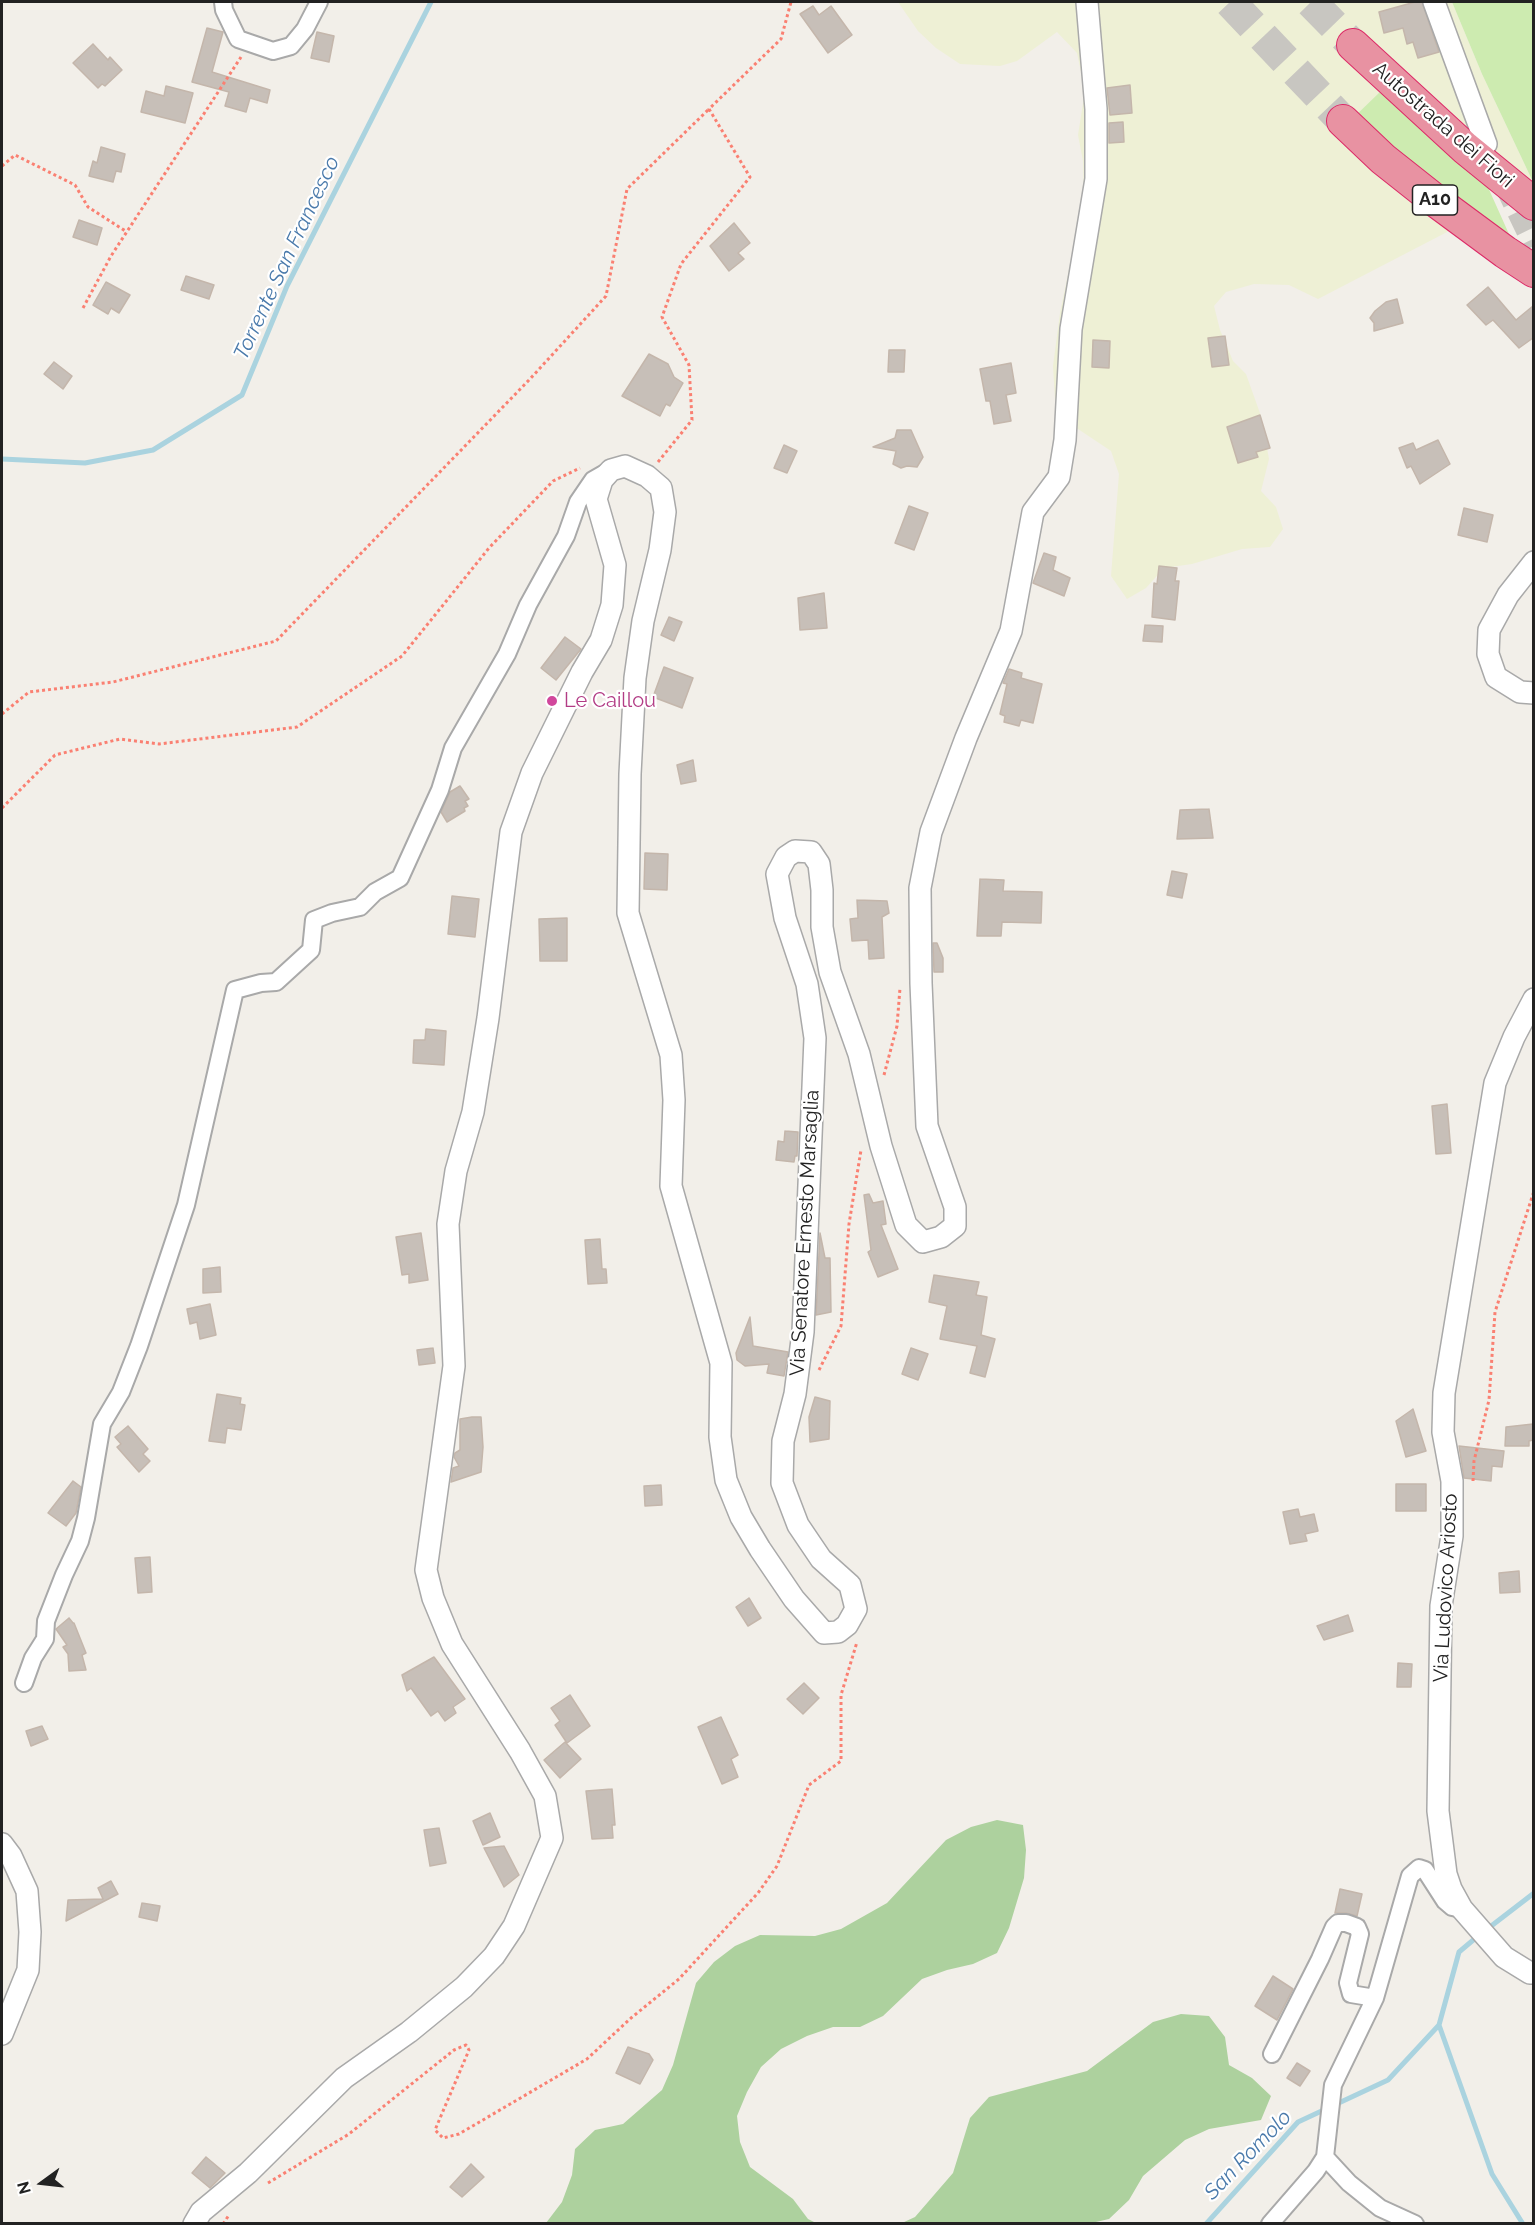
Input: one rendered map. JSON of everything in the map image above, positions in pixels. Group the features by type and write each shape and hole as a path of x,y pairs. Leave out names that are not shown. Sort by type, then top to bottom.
{"highway":[{"name":"Autostrada dei Fiori","path":"1353,45 1465,148 1533,204"},
{"name":"A10","path":"1343,121 1383,159 1436,201 1533,271"}],"street":[{"path":"223,2 224,10 238,39 273,51 291,46 305,29 319,2"},
{"name":"Via Senatore Ernesto Marsaglia","path":"847,1625 856,1609 850,1585 820,1559 798,1525 782,1482 783,1441 795,1394 803,1332 815,1038 807,984 785,918 777,874 786,857 795,851 811,852 819,864 822,927 830,972 859,1054 880,1140 906,1226 923,1242 941,1237 955,1226 955,1207 927,1126 920,888 931,832 966,738 1011,631 1033,512 1059,477 1065,440 1071,329 1096,179 1096,109 1087,2"},
{"path":"1434,2 1486,144"},
{"path":"24,1683 33,1658 45,1639 46,1621 80,1540 102,1424 121,1392 139,1346 186,1205 235,990 261,983 276,982 311,950 314,920 332,913 360,907 375,892 400,878 440,790 453,748 507,654 528,605 566,536 578,502 593,480 611,470 625,466 647,476 661,488 665,512 660,550 643,621 635,678 630,774 628,913 671,1054 674,1101 671,1186 721,1363 720,1437 726,1480 741,1517 794,1599 824,1633 838,1632 847,1625"},
{"path":"194,2223 201,2212 248,2173 344,2078 464,1987 494,1956 514,1926 552,1838 545,1796 520,1751 452,1644 433,1598 426,1570 454,1366 448,1224 456,1171 473,1112 488,1018 511,832 532,773 582,672 601,640 612,605 615,565 596,499 602,480 611,470"},
{"path":"1533,562 1508,595 1489,630 1488,654 1496,677 1520,692 1533,693"},
{"name":"Via Ludovico Ariosto","path":"1533,999 1495,1083 1444,1393 1443,1432 1452,1481 1452,1536 1441,1606 1438,1810 1450,1889 1462,1909 1504,1957 1533,1972"},
{"path":"2,1844 11,1856 27,1891 30,1932 28,1970 2,2034"},
{"path":"1270,2223 1316,2171 1325,2157 1333,2085 1376,1998 1407,1882 1414,1871 1419,1868 1425,1870 1445,1901 1452,1907 1462,1909"},
{"path":"1272,2054 1338,1923 1357,1927 1359,1934 1348,1983 1351,1994 1376,1998"},
{"path":"1325,2157 1349,2183 1380,2208 1415,2223"}],"path":[{"path":"2,714 29,692 113,682 276,641 530,380 606,296 627,189 781,39 791,2"},
{"path":"82,308 111,256 250,43"},
{"path":"647,476 692,420 689,364 662,317 681,264 750,177 709,109"},
{"path":"2,166 15,155 75,185 88,207 127,232"},
{"path":"2,808 55,755 120,739 159,744 297,727 402,656 489,548 553,481 582,467"},
{"path":"883,1079 897,1026 900,982"},
{"path":"817,1375 842,1326 849,1224 864,1135 880,1140"},
{"path":"1473,1483 1474,1461 1489,1400 1495,1312 1533,1191"},
{"path":"260,2188 350,2134 454,2050 466,2045 469,2050 435,2130 443,2138 459,2134 587,2059 631,2018 679,1979 758,1893 777,1866 809,1785 841,1761 840,1695 850,1660 858,1644 847,1625"},
{"path":"223,2223 235,2208"}],"green space":[{"path":"898,2 1452,2 1482,74 1533,182 1533,188 1382,90 1354,117 1451,230 1318,299 1289,285 1254,284 1226,292 1214,306 1220,330 1233,361 1246,374 1261,416 1269,459 1261,491 1276,507 1283,529 1270,547 1242,549 1192,564 1164,568 1146,588 1127,599 1111,576 1119,474 1111,451 1063,419 1055,399 1053,366 1060,313 1084,198 1083,161 1078,135 1085,91 1077,53 1057,32 1017,61 1000,66 960,64 936,48 918,31"},
{"path":"1452,2 1533,2 1533,182 1482,74"},
{"path":"1382,90 1487,185 1513,243 1354,117"},
{"path":"997,1820 1023,1825 1026,1850 1024,1878 1009,1928 997,1953 973,1964 922,1979 883,2016 860,2027 833,2027 807,2036 781,2049 761,2067 747,2092 737,2116 740,2142 750,2167 793,2199 808,2219 816,2223 546,2223 562,2202 572,2175 575,2149 595,2130 623,2124 662,2090 673,2065 696,1983 714,1962 735,1946 760,1935 815,1936 841,1929 887,1903 946,1840 971,1827"},
{"path":"1181,2014 1209,2016 1225,2037 1229,2065 1252,2078 1271,2096 1261,2120 1209,2129 1185,2140 1143,2176 1129,2200 1109,2219 1087,2224 902,2223 915,2217 953,2173 970,2118 989,2097 1087,2071 1153,2022"}],"building":[{"path":"1422,2 1439,52 1418,58 1413,42 1407,44 1403,28 1384,33 1379,12"},
{"path":"813,6 819,15 831,6 852,35 828,53 800,14"},
{"path":"207,28 223,32 212,72 270,90 267,103 250,98 246,112 225,106 229,92 192,82"},
{"path":"317,32 334,36 329,62 311,58"},
{"path":"93,44 108,60 110,57 122,70 105,86 102,84 98,88 73,63"},
{"path":"1130,85 1132,113 1110,115 1107,88"},
{"path":"166,86 193,93 185,123 141,112 146,91 164,96"},
{"path":"1123,122 1124,142 1109,143 1109,123"},
{"path":"101,147 125,154 121,172 116,171 113,182 89,176 93,161 97,163"},
{"path":"79,220 102,228 97,245 73,237"},
{"path":"734,223 750,243 738,253 744,259 729,271 710,246"},
{"path":"186,276 214,285 209,299 181,290"},
{"path":"106,282 130,295 119,313 111,308 108,314 93,305"},
{"path":"1488,287 1516,320 1533,306 1533,338 1519,348 1493,320 1486,325 1467,305"},
{"path":"1397,299 1403,323 1374,331 1374,323 1370,318 1375,311 1386,302"},
{"path":"1225,336 1229,365 1212,367 1208,338"},
{"path":"1093,340 1110,341 1109,368 1092,367"},
{"path":"889,350 905,350 904,372 888,372"},
{"path":"649,354 668,364 674,377 683,383 670,406 666,404 660,416 622,396"},
{"path":"54,362 72,376 63,389 44,374"},
{"path":"1011,363 1016,393 1006,395 1011,421 994,424 990,401 986,401 980,369"},
{"path":"1260,415 1270,448 1256,452 1258,457 1238,463 1227,427"},
{"path":"897,430 911,430 923,457 917,467 901,468 893,464 896,451 873,447 895,438"},
{"path":"1438,440 1450,464 1420,484 1411,466 1407,468 1399,448 1413,443 1416,450"},
{"path":"784,445 797,451 787,473 774,468"},
{"path":"909,506 928,513 914,550 895,543"},
{"path":"1464,508 1493,515 1487,542 1458,535"},
{"path":"1044,553 1056,557 1053,570 1070,578 1064,596 1033,583"},
{"path":"1159,566 1177,568 1175,581 1179,581 1175,620 1152,617 1154,583 1157,584"},
{"path":"824,593 827,628 800,630 798,598"},
{"path":"669,617 682,622 674,641 661,635"},
{"path":"1145,625 1163,626 1162,642 1143,641"},
{"path":"565,637 581,649 556,680 541,668"},
{"path":"664,667 693,678 682,708 653,697"},
{"path":"1009,669 1022,673 1021,678 1042,684 1033,723 1021,720 1019,726 1004,722 1005,716 1000,714 1007,684 1003,683"},
{"path":"693,760 696,781 681,784 677,765"},
{"path":"460,786 469,799 465,801 468,806 464,808 465,811 447,822 441,812 450,792"},
{"path":"1209,809 1213,838 1177,839 1180,810"},
{"path":"645,853 668,854 667,890 644,889"},
{"path":"1172,871 1187,874 1182,898 1167,895"},
{"path":"980,879 1004,880 1003,891 1042,892 1041,923 1002,922 1001,936 977,936"},
{"path":"452,896 479,899 475,937 448,934"},
{"path":"857,900 887,901 889,913 882,917 884,958 869,959 868,940 852,941 850,919 858,918"},
{"path":"567,918 567,961 540,961 539,919"},
{"path":"933,943 937,943 943,958 943,972 934,972"},
{"path":"426,1029 446,1031 444,1065 413,1063 414,1040 425,1040"},
{"path":"1447,1104 1451,1153 1436,1154 1432,1106"},
{"path":"785,1131 798,1132 797,1156 794,1162 776,1160 778,1141 784,1142"},
{"path":"869,1194 873,1203 883,1201 886,1224 881,1225 898,1269 878,1277 868,1252 871,1250 864,1195"},
{"path":"421,1233 428,1280 409,1283 409,1274 402,1275 396,1237"},
{"path":"820,1233 825,1258 830,1258 831,1312 816,1315"},
{"path":"600,1239 602,1269 606,1269 607,1283 588,1284 585,1240"},
{"path":"220,1267 221,1292 203,1293 203,1269"},
{"path":"934,1275 979,1282 976,1295 987,1297 981,1335 995,1339 985,1377 970,1373 977,1346 940,1339 947,1306 929,1302"},
{"path":"210,1304 216,1335 200,1339 197,1322 190,1324 187,1309"},
{"path":"750,1317 753,1346 788,1352 784,1376 767,1373 769,1364 745,1366 737,1360 736,1353"},
{"path":"433,1348 435,1363 419,1365 417,1350"},
{"path":"911,1348 928,1354 918,1380 902,1374"},
{"path":"217,1394 241,1398 240,1404 245,1405 241,1430 227,1428 225,1443 209,1441"},
{"path":"815,1397 830,1401 829,1439 810,1442 809,1417"},
{"path":"1413,1409 1426,1451 1406,1457 1396,1421"},
{"path":"481,1417 483,1447 481,1472 451,1482 453,1468 459,1466 454,1457 455,1453 460,1450 460,1419"},
{"path":"1533,1424 1533,1440 1529,1441 1529,1446 1505,1446 1506,1427"},
{"path":"128,1426 148,1449 143,1454 150,1461 139,1472 117,1447 121,1444 115,1437"},
{"path":"1459,1446 1504,1451 1502,1467 1492,1466 1491,1481 1464,1478"},
{"path":"73,1481 81,1487 76,1513 66,1526 48,1513"},
{"path":"1396,1484 1426,1484 1426,1511 1396,1511"},
{"path":"661,1485 662,1505 645,1506 644,1486"},
{"path":"1298,1509 1300,1517 1314,1514 1318,1531 1305,1534 1307,1541 1290,1544 1283,1512"},
{"path":"150,1557 152,1592 138,1593 135,1558"},
{"path":"1519,1571 1520,1592 1500,1593 1499,1573"},
{"path":"749,1598 761,1618 748,1626 736,1607"},
{"path":"1348,1615 1353,1631 1324,1640 1317,1626"},
{"path":"69,1618 74,1623 86,1653 82,1655 86,1670 69,1671 68,1654 63,1647 67,1645 56,1629"},
{"path":"434,1657 465,1699 453,1707 456,1713 445,1721 438,1711 431,1716 411,1688 407,1691 402,1675"},
{"path":"1398,1663 1412,1664 1411,1687 1397,1687"},
{"path":"804,1683 819,1698 803,1714 787,1699"},
{"path":"570,1695 590,1726 567,1743 555,1725 560,1721 551,1708"},
{"path":"721,1717 738,1755 731,1759 738,1777 722,1784 698,1727"},
{"path":"42,1726 48,1739 31,1746 26,1731"},
{"path":"565,1742 581,1759 560,1778 544,1760"},
{"path":"612,1789 615,1825 612,1825 613,1838 592,1839 586,1791"},
{"path":"490,1813 500,1837 483,1845 473,1821"},
{"path":"439,1828 446,1863 430,1866 424,1830"},
{"path":"504,1846 519,1875 504,1887 484,1848"},
{"path":"111,1881 118,1894 66,1921 68,1900 103,1899 98,1888"},
{"path":"1340,1889 1362,1894 1357,1916 1335,1913"},
{"path":"142,1903 160,1906 157,1921 139,1917"},
{"path":"1273,1976 1293,1989 1277,2020 1255,2006"},
{"path":"628,2047 649,2054 653,2060 640,2084 616,2073"},
{"path":"1297,2063 1310,2071 1300,2086 1287,2078"},
{"path":"206,2157 225,2173 210,2188 192,2173"},
{"path":"471,2164 484,2177 462,2197 450,2187"}],"waterway":[{"name":"Torrente San Francesco","path":"2,459 85,463 153,450 242,395 287,286 431,2"},
{"name":"San Romolo","path":"1486,1930 1534,1893"},
{"name":"San Romolo","path":"1206,2224 1298,2122 1388,2080 1439,2025 1459,1952 1478,1936"},
{"path":"1439,2025 1492,2174 1523,2224"}],"tunnel":[{"path":"1230,2 1343,121"},
{"path":"1311,2 1353,45"},
{"path":"1504,184 1534,246"}],"place":[{"name":"Le Caillou","path":"552,701"}]}
